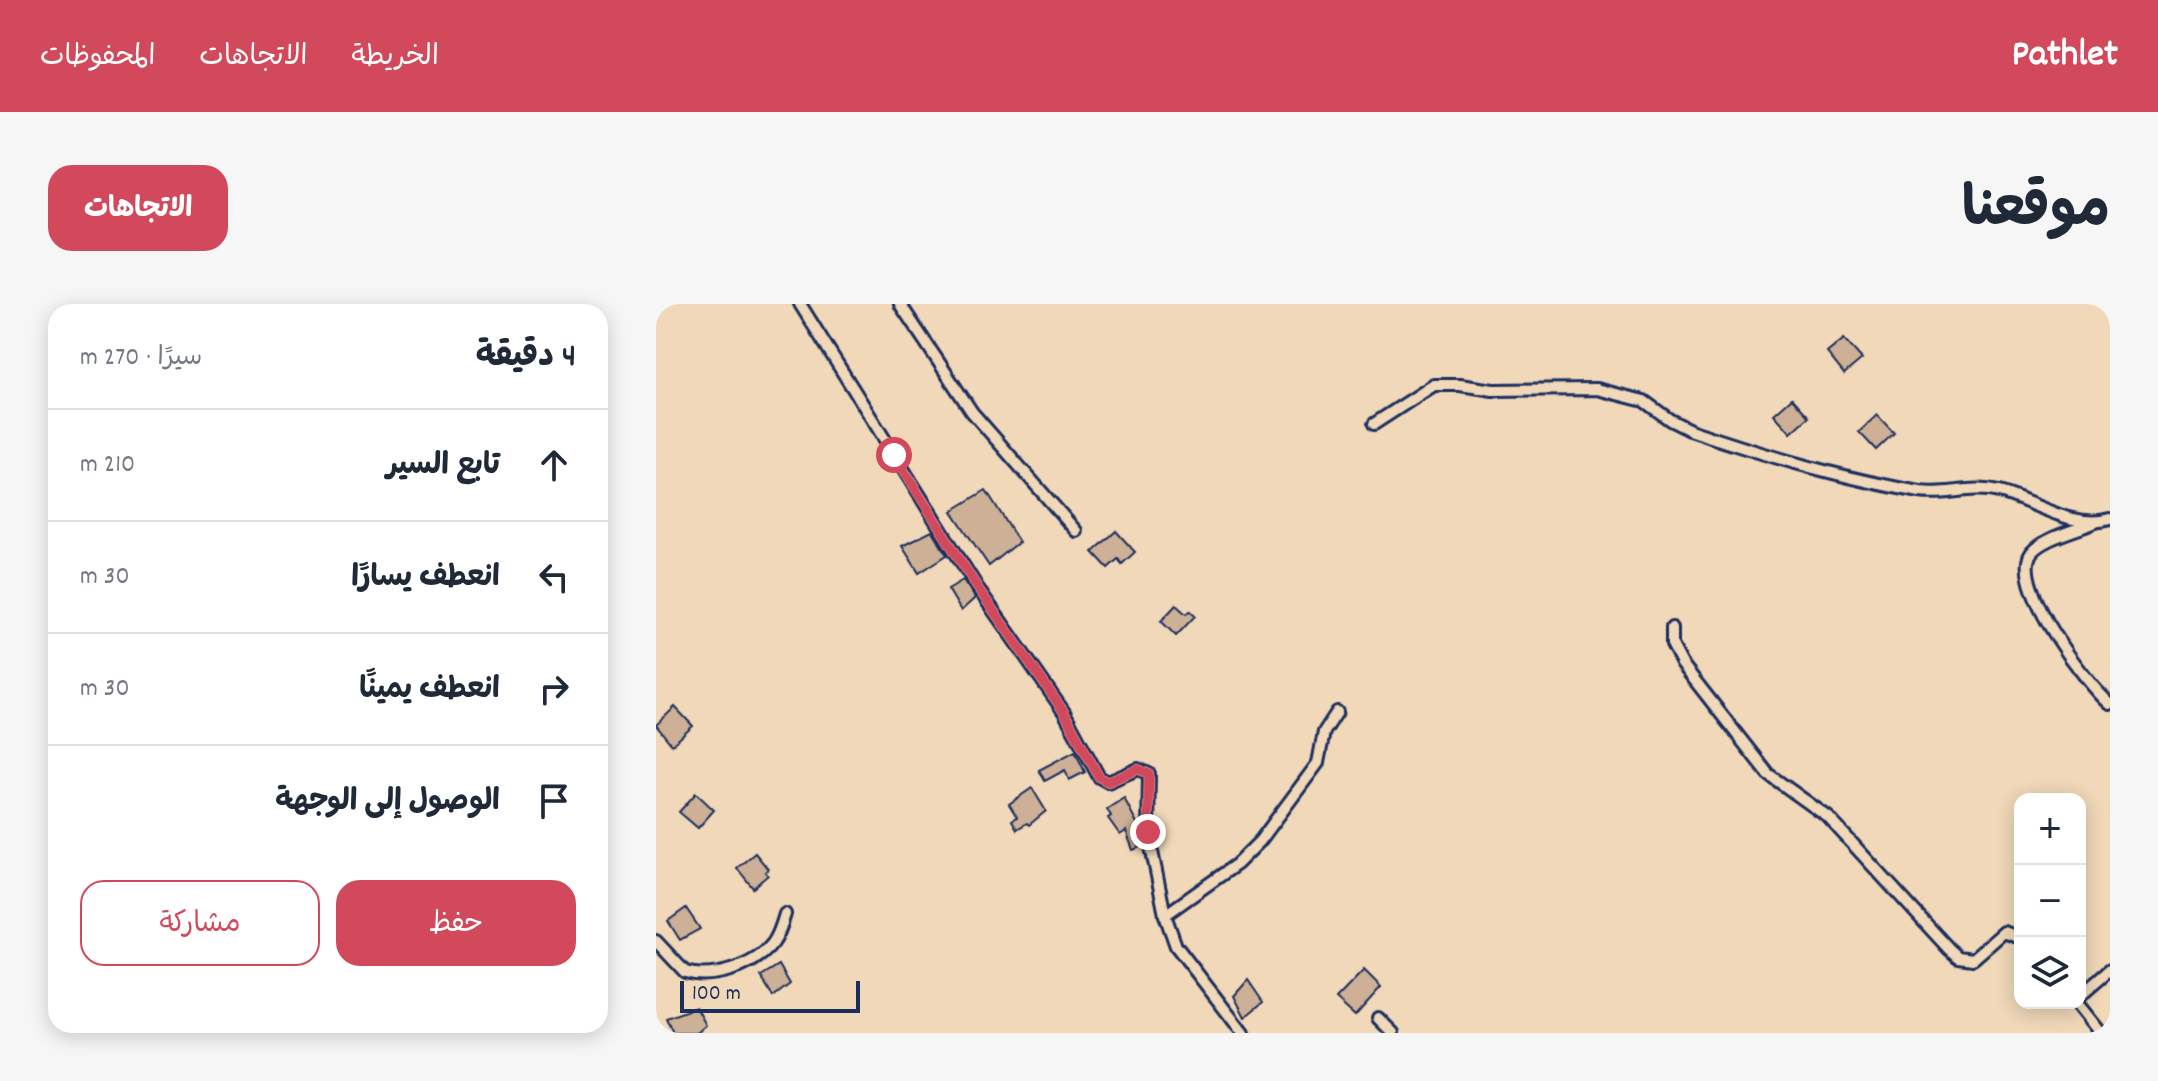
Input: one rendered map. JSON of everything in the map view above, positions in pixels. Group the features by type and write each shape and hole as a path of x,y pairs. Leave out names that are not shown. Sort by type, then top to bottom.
{"street":[{"path":"800,304 977,587 1064,712 1099,777 1108,782 1138,769 1149,774 1148,832 1165,915 1176,946 1190,969 1243,1033"},
{"path":"900,304 972,412 1076,531"},
{"path":"1374,424 1434,385 1493,390 1597,389 1644,401 1690,430 1838,477 1935,493 1985,490 2096,522"},
{"path":"2110,519 2039,545 2031,553 2028,567 2039,602 2064,649 2110,704"},
{"path":"1672,628 1672,645 1682,664 1768,774 1828,817 1949,949 1958,957 1973,959 2004,932 2017,937"},
{"path":"1165,915 1237,864 1260,841 1318,763 1324,732 1337,712"},
{"path":"656,941 685,972 719,974 766,950 780,930 785,914"},
{"path":"2086,991 2110,970"},
{"path":"2082,1009 2101,1033"},
{"path":"1378,1018 1393,1033"}],"building":[{"path":"1844,339 1862,359 1844,374 1827,353"},
{"path":"1792,398 1809,417 1791,433 1774,414"},
{"path":"1877,415 1894,433 1876,450 1859,432"},
{"path":"986,490 1019,542 989,566 952,511"},
{"path":"932,531 947,555 919,573 902,546"},
{"path":"1116,531 1135,552 1122,564 1118,559 1108,568 1093,552"},
{"path":"963,580 975,598 961,611 948,589"},
{"path":"1176,605 1186,614 1190,611 1195,616 1176,636 1161,621"},
{"path":"675,707 693,726 672,745 656,725"},
{"path":"1075,751 1085,772 1069,780 1065,770 1045,781 1039,770"},
{"path":"1032,788 1046,811 1029,825 1027,823 1017,829 1012,820 1017,817 1009,804"},
{"path":"696,793 714,810 698,828 679,812"},
{"path":"1124,798 1140,829 1143,846 1133,850 1126,831 1120,835 1108,818 1111,816 1107,809"},
{"path":"755,853 768,869 765,872 768,875 753,888 737,868"},
{"path":"686,908 700,929 680,940 668,921"},
{"path":"779,965 790,984 773,997 761,976"},
{"path":"1364,970 1381,987 1355,1016 1336,999"},
{"path":"1248,980 1263,1002 1245,1017 1234,996"},
{"path":"696,1007 706,1025 697,1033 673,1033 666,1018"}],"route":[{"path":"894,455 977,587 1064,712 1099,777 1112,782 1138,769 1147,770 1150,779 1148,832"}]}
